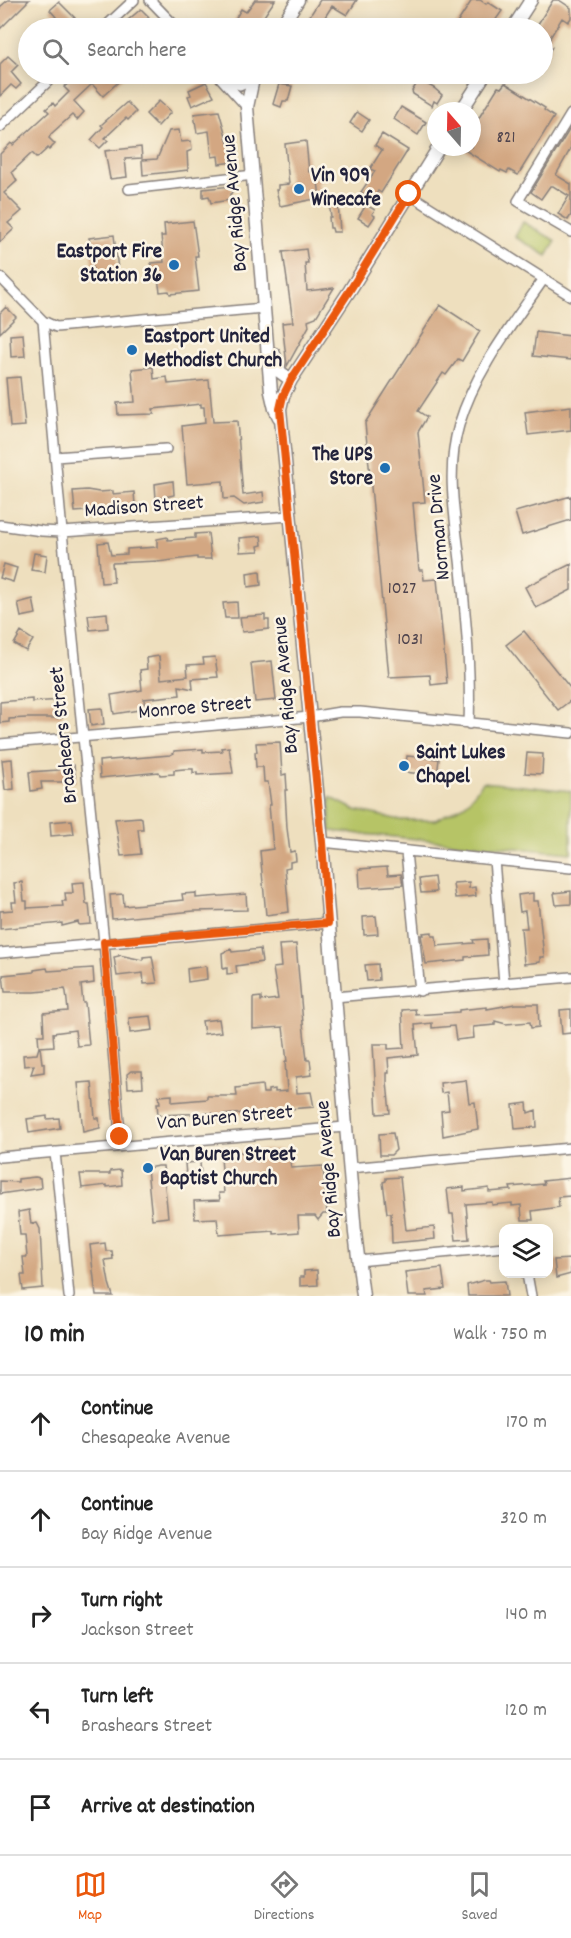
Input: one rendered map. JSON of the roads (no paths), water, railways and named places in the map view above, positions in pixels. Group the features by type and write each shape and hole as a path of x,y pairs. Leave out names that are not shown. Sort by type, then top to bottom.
{"main road":[{"path":"286,18 298,0"},
{"path":"519,18 531,0"},
{"name":"Bay Ridge Avenue","path":"251,84 247,107 265,337 271,394 275,409 282,421 322,842 345,1127 363,1296"},
{"path":"467,102 479,84"},
{"path":"282,421 282,402 291,380 433,156"},
{"path":"265,337 272,346 279,372 291,380"}],"street":[{"path":"115,18 134,0"},
{"path":"150,0 167,18"},
{"path":"0,126 45,84"},
{"path":"226,84 247,107"},
{"path":"571,114 518,201 571,232"},
{"path":"129,189 254,175"},
{"path":"409,194 571,296"},
{"path":"0,277 43,321 56,327 264,308"},
{"name":"Norman Drive","path":"469,724 470,660 452,487 455,443 465,408 474,388 495,350 543,280"},
{"name":"Brashears Street","path":"43,321 104,942 120,1146"},
{"path":"55,456 166,449"},
{"name":"Madison Street","path":"0,525 62,532 291,516"},
{"name":"Monroe Street","path":"0,744 310,717 340,712 360,712 571,733"},
{"path":"322,842 571,868"},
{"path":"406,852 420,991"},
{"path":"494,860 504,983"},
{"path":"0,952 328,923"},
{"path":"334,997 571,976"},
{"name":"Van Buren Street","path":"0,1157 345,1127"},
{"path":"349,1168 571,1148"},
{"path":"55,1152 69,1296"},
{"path":"358,1261 499,1247"},
{"path":"528,1278 531,1296"}],"place":[{"name":"Vin 909 Winecafe","path":"299,189"},
{"name":"Eastport Fire Station 36","path":"174,265"},
{"name":"Eastport United Methodist Church","path":"132,350"},
{"name":"The UPS Store","path":"385,468"},
{"name":"Saint Lukes Chapel","path":"404,766"},
{"name":"Van Buren Street Baptist Church","path":"148,1168"}]}
